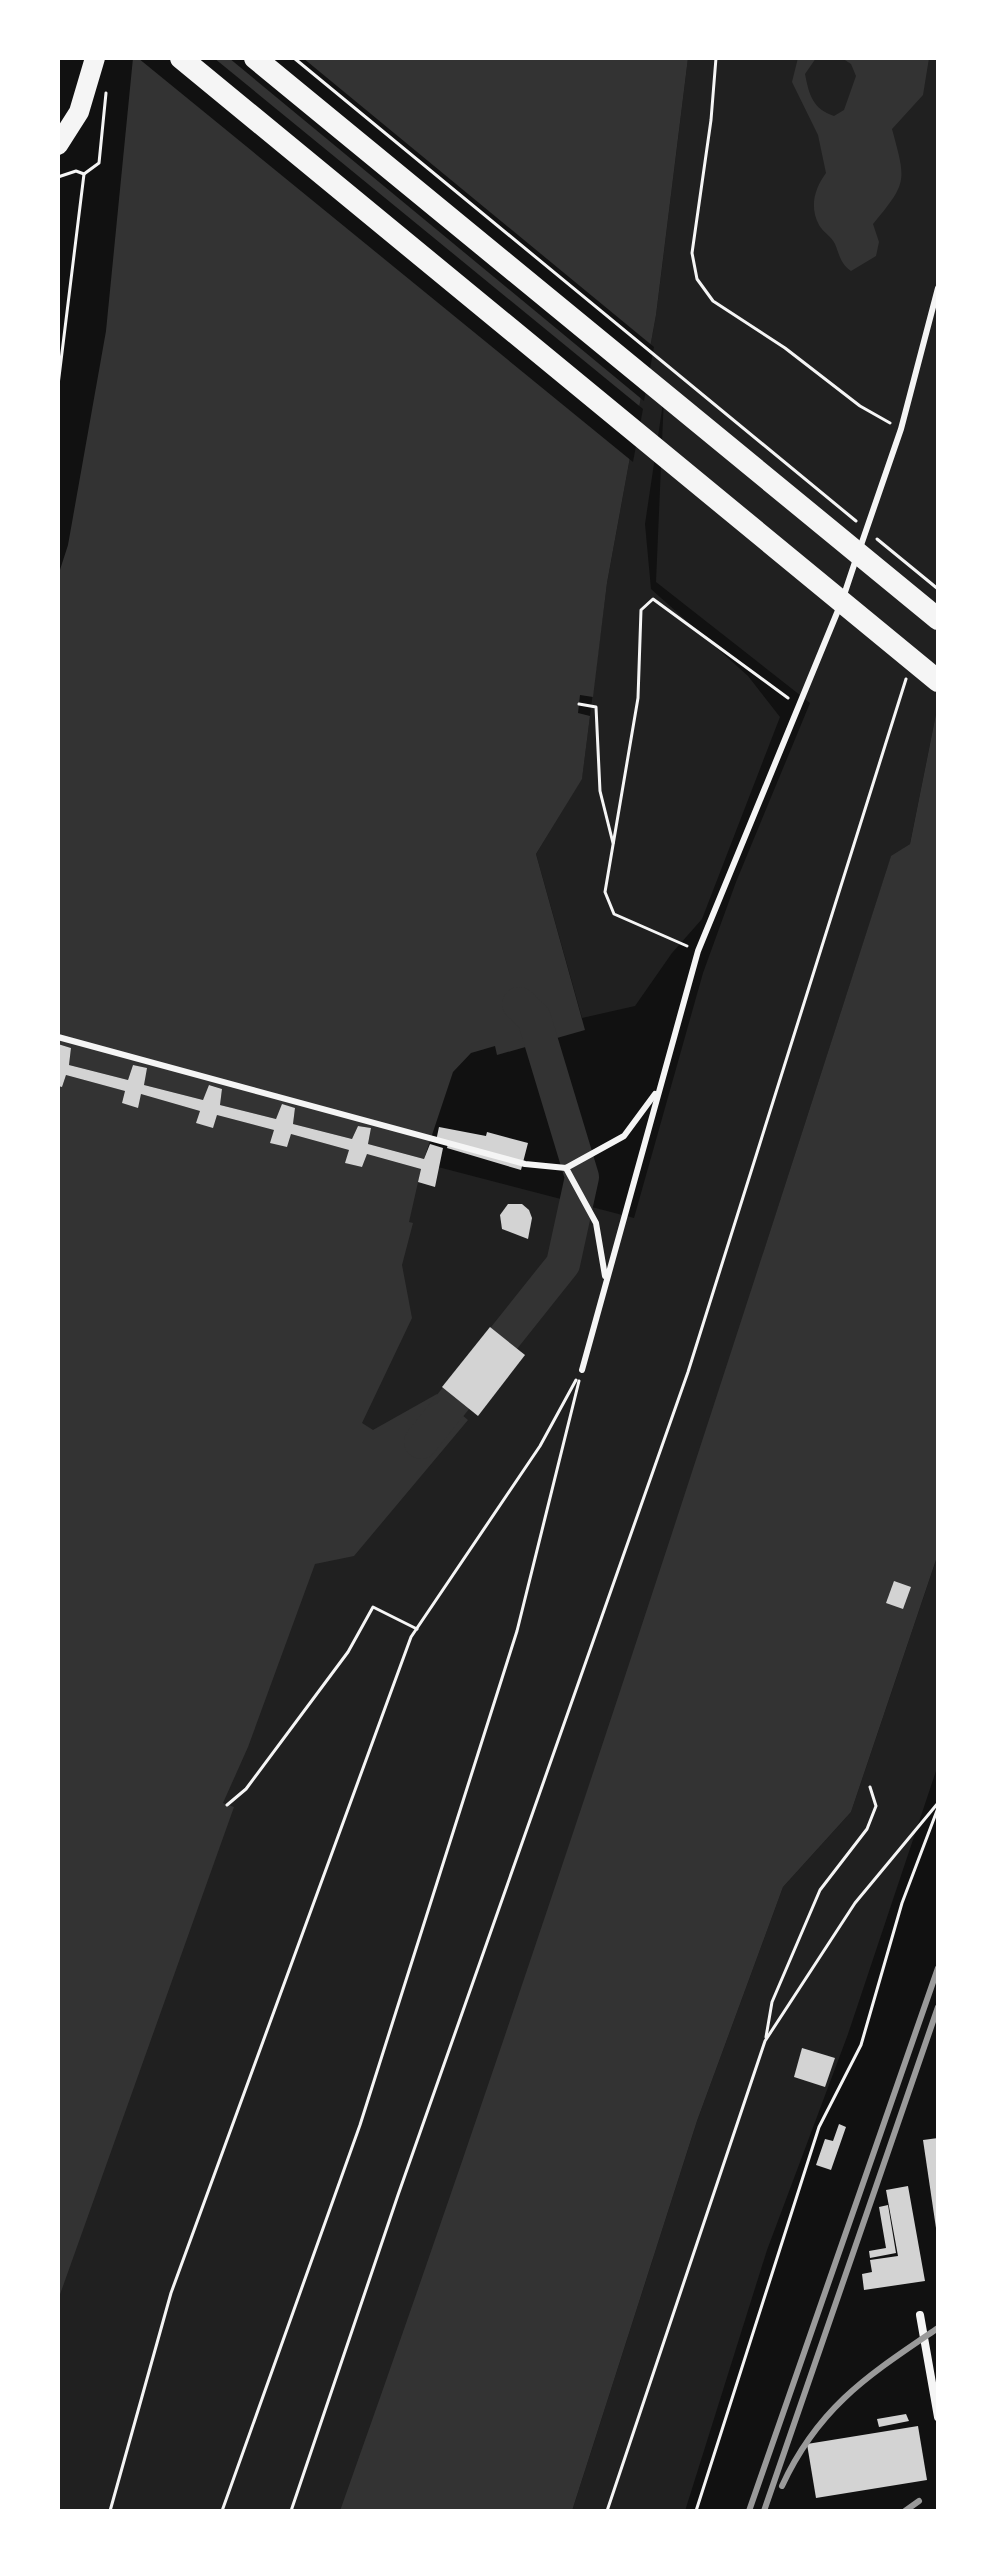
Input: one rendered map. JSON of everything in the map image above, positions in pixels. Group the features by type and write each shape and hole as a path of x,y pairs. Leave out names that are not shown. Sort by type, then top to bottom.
{"highway":[{"path":"58,145 79,112 95,58"},
{"path":"181,58 938,681"},
{"path":"255,58 936,609"}],"street":[{"path":"920,2315 938,2417"}],"lane":[{"path":"582,1370 698,951 797,706 832,628 901,429 938,288"},
{"path":"58,1037 525,1164 566,1168 624,1136 658,1091"},
{"path":"566,1168 596,1223 605,1280"}],"path":[{"path":"294,58 865,529"},
{"path":"716,58 692,253 697,279 713,301 785,348 860,406 901,429"},
{"path":"58,385 84,174 99,163 107,89"},
{"path":"58,177 76,171 84,174"},
{"path":"877,539 938,587 936,609"},
{"path":"698,951 614,914 605,892 638,698 641,610 653,599 712,639 797,706"},
{"path":"291,2511 398,2195 688,1372 908,673"},
{"path":"579,704 596,707 600,791 614,847"},
{"path":"110,2511 171,2293 417,1629 540,1446 582,1370"},
{"path":"222,2511 360,2125 517,1631 582,1370"},
{"path":"227,1805 246,1789 348,1652 373,1607 417,1629"},
{"path":"607,2511 765,2041 772,2002 820,1890 867,1829 876,1806 870,1787"},
{"path":"765,2041 855,1903 938,1806"},
{"path":"696,2511 819,2127 861,2045 902,1903 938,1806"}],"shaded area":[{"path":"133,58 688,58 656,315 607,583 593,697 580,695 578,713 590,716 582,779 536,854 585,1030 497,1055 495,1046 471,1053 453,1072 424,1159 368,1144 371,1128 358,1126 352,1139 293,1124 295,1108 283,1105 276,1119 220,1105 222,1089 210,1085 203,1100 144,1085 146,1068 133,1065 128,1080 69,1065 71,1048 58,1044 58,576 68,545 106,331"},
{"path":"688,58 938,58 938,704 910,844 891,857 764,1251 480,2511 58,2511 58,1068 634,1218 703,973 736,882 810,703 656,582 664,396 645,524 651,589 748,676 780,717 702,919 672,953 635,1006 582,1018 536,854 582,778 607,583 656,315"},
{"path":"798,58 816,58 805,74 808,88 817,105 834,116 844,110 856,76 851,64 842,58 929,58 923,95 892,129 900,160 901,180 893,199 873,224 879,242 876,256 851,271 842,262 834,241 821,228 814,211 819,185 826,173 818,135 792,82"},
{"path":"938,704 938,1554 851,1812 783,1887 697,2121 572,2511 340,2511 553,1893 891,856 910,844"},
{"path":"66,1075 125,1091 122,1103 137,1107 141,1094 200,1111 197,1123 213,1127 217,1115 274,1130 287,1147 291,1134 349,1150 346,1163 362,1167 367,1154 421,1169 409,1222 413,1223 402,1265 412,1318 362,1423 373,1430 437,1394 468,1420 354,1556 315,1564 248,1747 223,1803 234,1807 58,2300 58,1086 62,1087"},
{"path":"938,1554 938,1765 848,2034 767,2250 685,2511 572,2511 697,2121 783,1887 851,1812"}],"pier":[{"path":"138,58 214,58 643,409 633,462"},
{"path":"229,58 303,58 654,347 644,401"}],"building":[{"path":"58,1044 71,1048 69,1065 128,1080 133,1065 147,1068 144,1085 203,1100 209,1085 222,1089 220,1105 276,1119 282,1104 295,1108 293,1124 352,1139 358,1126 371,1128 368,1144 424,1159 430,1144 443,1148 435,1187 418,1182 421,1169 367,1154 362,1167 345,1163 349,1150 291,1134 287,1147 270,1143 274,1130 217,1115 213,1128 196,1123 200,1111 141,1094 138,1108 122,1103 125,1091 66,1075 62,1087 58,1086"},
{"path":"439,1127 486,1136 487,1132 528,1143 521,1170 447,1148 448,1144 436,1141"},
{"path":"508,1204 522,1204 529,1210 532,1218 528,1239 502,1229 500,1215"},
{"path":"490,1327 525,1355 478,1416 442,1387"},
{"path":"894,1581 911,1587 903,1609 886,1603"},
{"path":"802,2048 835,2058 825,2087 794,2077"},
{"path":"839,2124 846,2127 831,2170 816,2165 825,2139 833,2141"},
{"path":"938,2138 938,2228 936,2228 923,2140"},
{"path":"908,2186 925,2281 864,2290 862,2274 872,2272 870,2260 898,2256 886,2190"},
{"path":"888,2205 896,2253 870,2258 869,2251 886,2248 879,2207"},
{"path":"906,2414 909,2421 879,2427 877,2419"},
{"path":"918,2426 927,2480 816,2498 807,2444"}],"waterway":[{"path":"421,1442 563,1264 582,1177 534,1018 519,1004"}],"railway":[{"path":"749,2511 938,1968"},
{"path":"764,2511 938,2007"},
{"path":"782,2486 796,2458 829,2413 868,2378 938,2328"},
{"path":"905,2511 919,2501"}]}
